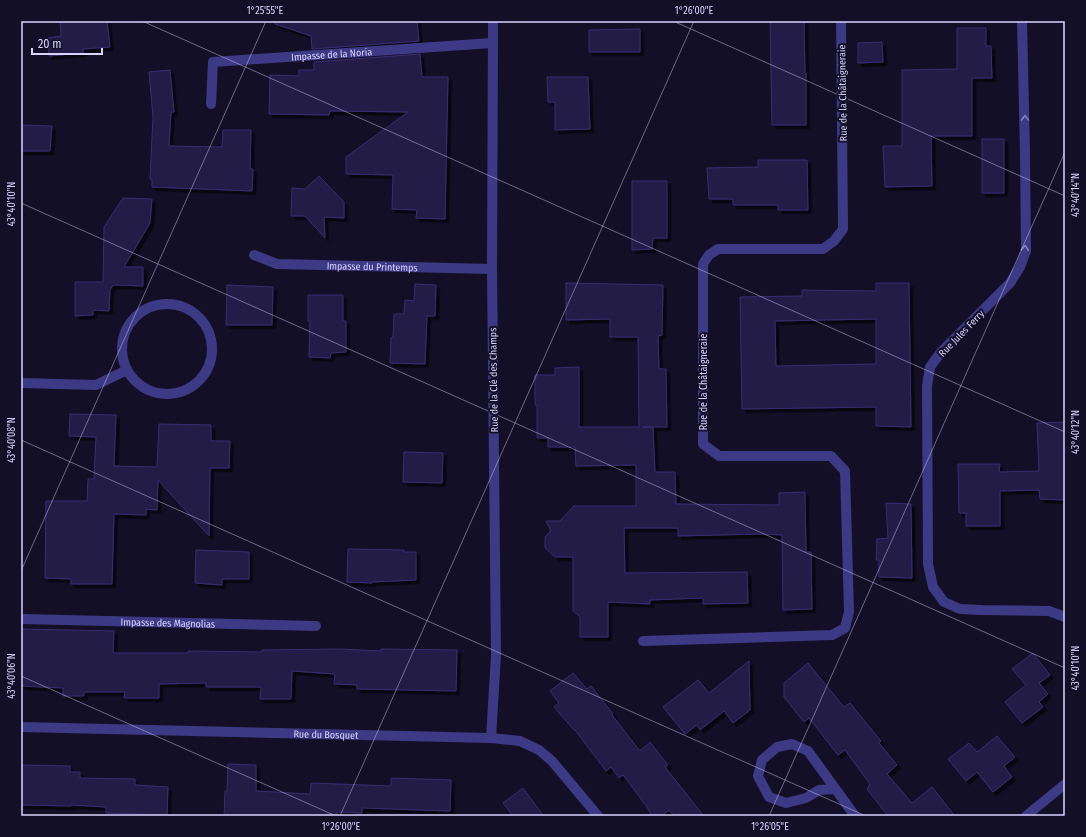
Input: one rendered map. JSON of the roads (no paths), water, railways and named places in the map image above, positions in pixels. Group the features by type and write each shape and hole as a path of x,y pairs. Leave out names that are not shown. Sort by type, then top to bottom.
{"street":[{"name":"Rue de la Clé des Champs","path":"491,738 496,655 492,270 492,21"},
{"name":"Rue de la Châtaigneraie","path":"643,641 832,635 845,628 849,612 845,471 831,456 719,456 703,444 703,264 710,255 718,249 823,249 834,240 843,229 841,21"},
{"name":"Rue Jules Ferry","path":"1022,21 1025,116 1026,251 1020,267 1010,283 941,352 930,366 927,386 928,564 933,587 944,602 960,609 1049,611 1065,617"},
{"name":"Impasse de la Noria","path":"211,104 213,62 492,43"},
{"name":"Impasse du Printemps","path":"254,255 277,264 492,270"},
{"path":"162,304 176,305 190,310 201,320 209,333 212,348 210,362 203,376 192,386 179,392 164,394 149,390 136,382 127,370 122,357 122,342 131,322 136,316 148,308 162,304"},
{"path":"21,383 96,385 127,370"},
{"name":"Impasse des Magnolias","path":"21,619 316,626"},
{"name":"Rue du Bosquet","path":"21,727 491,738 520,741 539,750 552,761 598,816"},
{"path":"835,789 819,790 806,798 786,803 769,797 758,776 762,760 777,747 792,744 808,751 856,816"},
{"path":"1026,816 1065,784"}]}
